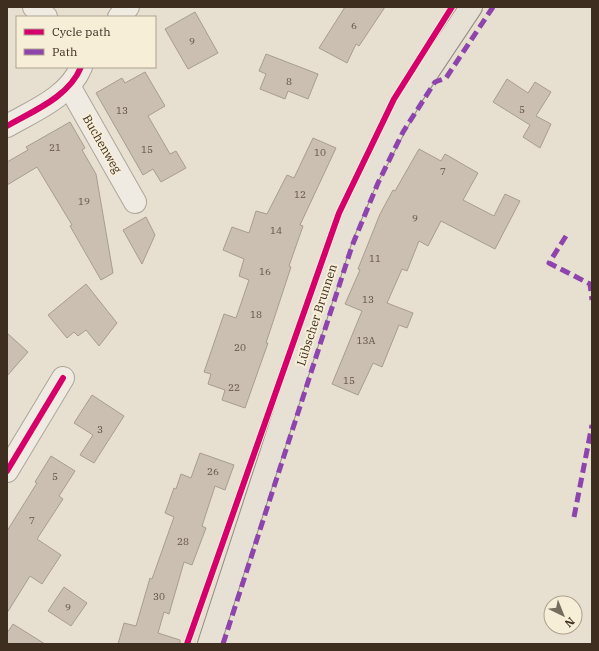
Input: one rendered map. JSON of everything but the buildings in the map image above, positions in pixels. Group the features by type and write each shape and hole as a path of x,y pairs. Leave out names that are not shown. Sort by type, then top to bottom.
{"main road":[{"name":"Lübscher Brunnen","path":"209,644 342,236 366,180 411,97 471,7"}],"street":[{"path":"34,7 45,16"},
{"path":"120,16 128,7"},
{"path":"7,126 43,106 69,86 77,77 81,68"},
{"name":"Buchenweg","path":"69,86 135,202"},
{"path":"7,471 63,378"}],"marked path":[{"path":"223,644 352,246 378,183 403,132 435,82 446,78 493,7"},
{"path":"566,236 549,263 590,284 592,300"},
{"path":"574,517 592,425"}],"cycle path":[{"path":"187,644 339,213 394,99 452,7"},
{"path":"7,126 39,109 59,95 68,87 80,68"},
{"path":"7,471 63,378"}]}
